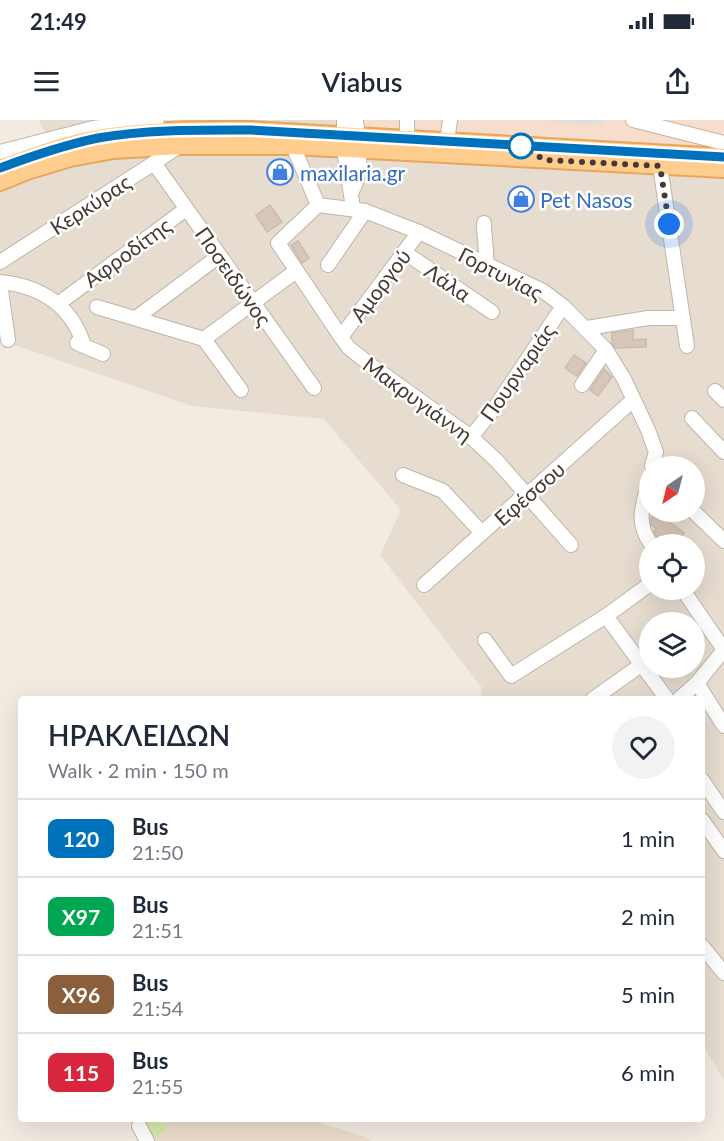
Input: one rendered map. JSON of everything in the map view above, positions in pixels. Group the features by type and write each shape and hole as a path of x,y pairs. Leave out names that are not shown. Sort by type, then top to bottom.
{"main road":[{"path":"0,168 68,145 99,138 194,130 251,130 350,135 724,157"},
{"path":"0,182 70,158 114,150 178,146 293,146 350,135 660,166 724,169"}],"street":[{"path":"0,152 93,129 157,120"},
{"path":"407,120 407,139"},
{"path":"447,142 450,120"},
{"path":"633,120 724,143"},
{"path":"327,265 359,210 348,182 350,135"},
{"name":"Κερκύρας","path":"0,262 178,146"},
{"path":"293,146 318,205"},
{"name":"Ποσειδώνος","path":"154,163 314,388"},
{"path":"660,166 687,346"},
{"name":"Γορτυνίας","path":"318,205 359,210 419,232 543,291 587,328 606,350 648,430 656,452 655,456"},
{"name":"Μακρυγιάννη","path":"318,205 278,243 349,348 471,437 497,461 571,545"},
{"name":"Αφροδίτης","path":"63,299 186,209"},
{"path":"484,224 484,236 488,249 486,264"},
{"name":"Αμοργού","path":"341,337 419,232"},
{"name":"Λάλα","path":"404,252 492,312"},
{"path":"136,318 219,256"},
{"path":"204,339 296,271"},
{"path":"8,340 0,282 31,289 51,298 63,299 79,331 79,344 103,354"},
{"name":"Πουρναριάς","path":"471,437 496,406 562,306"},
{"path":"97,307 204,339 241,390"},
{"path":"587,328 648,318 683,318"},
{"path":"582,385 606,350"},
{"name":"Εφέσσου","path":"424,585 633,400"},
{"path":"692,418 724,452"},
{"path":"402,475 443,491 482,533"},
{"path":"704,522 724,541"},
{"path":"485,640 512,676 606,616 639,592"},
{"path":"682,696 697,683 724,650 690,600"},
{"path":"606,616 639,662"},
{"path":"597,696 639,666"},
{"path":"651,678 665,696"},
{"path":"697,683 724,726"},
{"path":"705,784 724,812"},
{"path":"705,822 718,832 724,851"},
{"path":"705,950 724,973"},
{"path":"139,1126 147,1141"}],"shaded area":[{"path":"39,120 109,120 45,133"},
{"path":"212,120 342,120 342,132"},
{"path":"357,120 724,120 724,149 360,137"},
{"path":"544,120 603,120 602,124 580,125"},
{"path":"114,150 724,171 724,1080 705,1049 705,696 481,696 482,688 380,555 401,510 324,419 192,406 0,340 0,191"},
{"path":"161,1122 320,1122 364,1136 371,1141 152,1141 169,1129"}],"green space":[{"path":"139,1122 162,1122 169,1128 152,1141 147,1141"}],"building":[{"path":"270,205 282,222 267,232 256,215"},
{"path":"298,241 309,258 302,263 291,245"},
{"path":"633,330 633,340 646,339 646,347 615,348 612,343 612,333"},
{"path":"574,355 586,363 577,376 565,368"},
{"path":"604,369 612,377 598,396 590,390"},
{"path":"651,522 669,522 684,533 655,534 656,528 651,525"}],"bus line":[{"name":"120","path":"0,168 68,145 99,138 194,130 251,130 724,157"}],"place":[{"name":"maxilaria.gr","path":"280,172"},
{"name":"Pet Nasos","path":"521,199"}],"route":[{"path":"521,146 545,160 660,166 669,224"}]}
